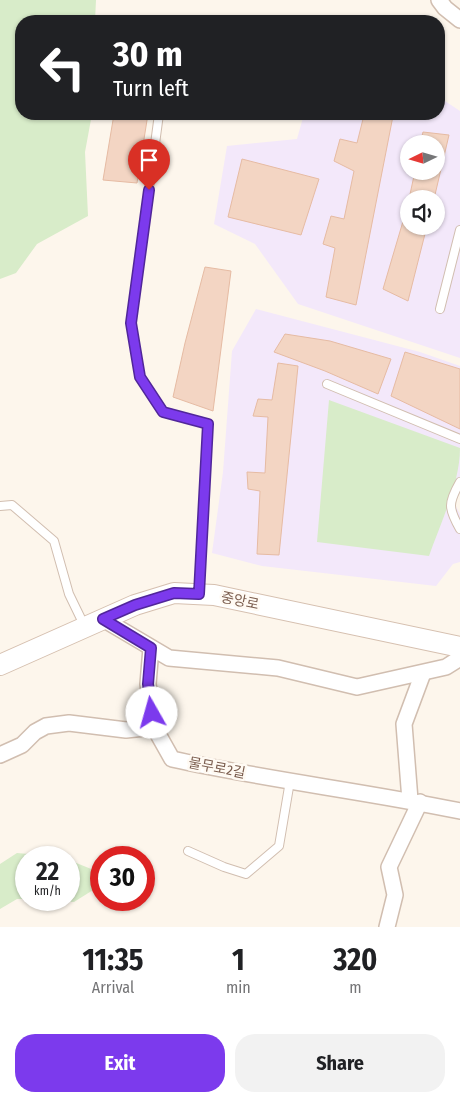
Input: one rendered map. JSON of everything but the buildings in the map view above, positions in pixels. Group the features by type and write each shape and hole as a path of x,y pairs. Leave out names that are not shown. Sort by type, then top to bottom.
{"street":[{"path":"439,0 444,8 460,20"},
{"name":"중앙로","path":"0,665 135,605 174,593 214,595 460,647"},
{"path":"94,623 169,658 278,668 357,687 446,667 460,658"},
{"path":"0,755 22,745 35,732 46,726 69,723 126,730 154,727 148,684 151,648"},
{"path":"387,927 395,894 389,867 415,801 404,724 423,672"},
{"name":"물무로2길","path":"154,727 172,759 220,770 415,801 460,811"}],"lane":[{"path":"158,120 131,323 140,377 163,412 208,424 199,594"},
{"path":"440,308 460,230"},
{"path":"327,384 460,439"},
{"path":"460,482 450,504 452,514 460,529"},
{"path":"0,506 12,505 54,541 70,594 94,623"},
{"path":"188,851 224,867 246,874 279,846 290,781"}],"shaded area":[{"path":"445,101 460,111 460,358 298,304 255,244 214,224 227,146 297,139 302,120 445,120"},
{"path":"256,309 420,352 460,366 460,493 453,501 460,514 460,562 453,564 436,586 262,566 212,553 223,472 232,351"}],"green space":[{"path":"0,0 96,0 95,15 15,15 15,120 91,120 85,152 88,216 37,244 16,273 0,279"},
{"path":"329,400 460,448 457,475 453,489 429,556 317,542"},
{"path":"15,854 15,900 0,909 0,864"},
{"path":"80,864 90,869 90,892 80,898"}],"route":[{"path":"149,190 131,323 140,377 163,412 208,424 199,594 174,593 135,605 103,619 151,648 148,684 152,713"}]}
